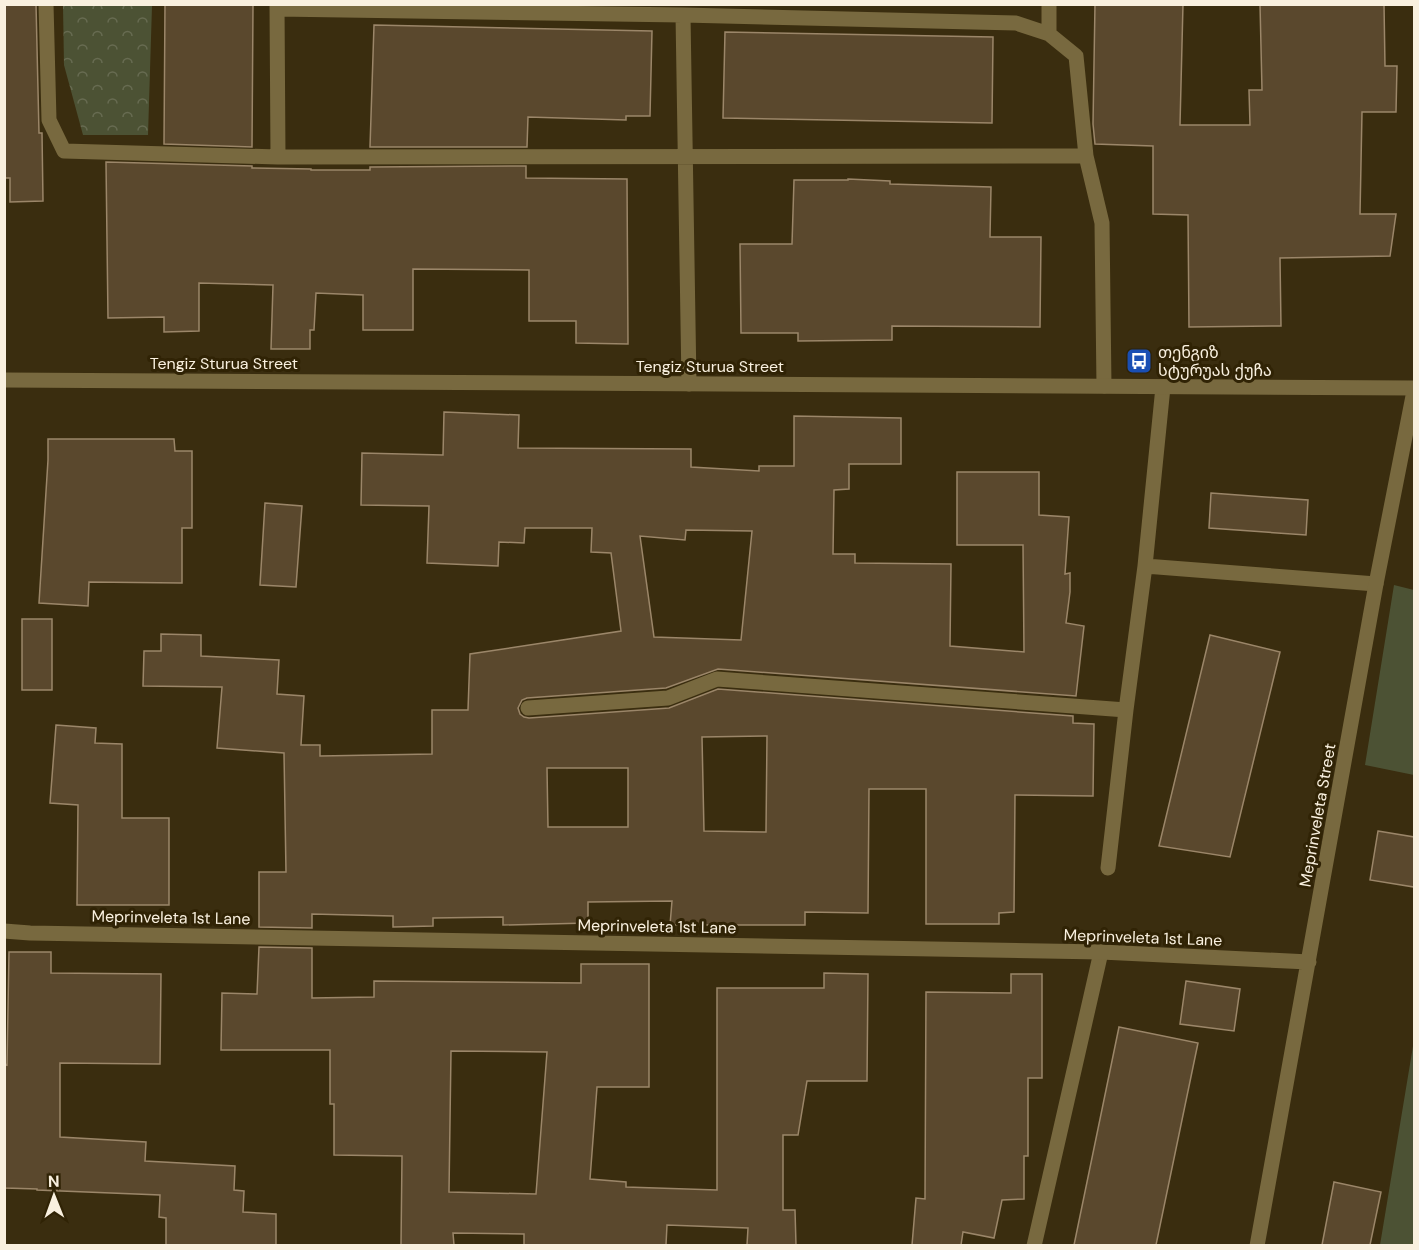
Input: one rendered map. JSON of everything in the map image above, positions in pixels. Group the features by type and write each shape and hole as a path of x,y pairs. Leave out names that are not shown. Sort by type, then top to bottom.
{"street":[{"path":"46,4 49,120 64,151 278,157 1086,156"},
{"path":"1049,4 1049,34"},
{"path":"278,157 277,7 1016,23 1049,34 1076,56 1086,156 1102,223 1104,386"},
{"path":"682,15 689,384"},
{"name":"Tengiz Sturua Street","path":"4,380 1414,389"},
{"path":"1108,868 1145,566 1162,387"},
{"name":"Meprinveleta Street","path":"1257,1245 1376,584 1414,389"},
{"path":"1145,566 1376,584"},
{"path":"528,708 668,698 717,680 1126,710"},
{"name":"Meprinveleta 1st Lane","path":"4,931 1101,952 1309,962"},
{"path":"1034,1245 1101,952"}],"green space":[{"path":"63,5 152,5 148,135 83,135 64,65"},
{"path":"1394,585 1414,590 1414,775 1365,765"},
{"path":"1414,1040 1414,1245 1380,1245"}],"building":[{"path":"4,4 36,4 43,201 10,202 10,178 4,178"},
{"path":"165,4 253,4 252,147 164,144"},
{"path":"1095,4 1183,4 1180,125 1250,125 1249,90 1262,90 1260,4 1384,4 1385,66 1397,66 1396,112 1362,112 1360,214 1396,214 1390,256 1280,258 1281,326 1189,327 1188,215 1153,214 1153,146 1095,144 1093,124"},
{"path":"374,25 652,31 650,116 626,116 626,120 528,117 527,147 370,147"},
{"path":"725,32 993,37 992,123 723,118"},
{"path":"106,162 311,170 370,170 370,167 526,166 526,178 627,179 628,344 576,343 576,321 529,321 529,270 413,269 413,330 363,330 363,295 316,293 314,330 310,330 310,349 271,349 273,285 199,283 199,331 164,332 164,317 108,318"},
{"path":"794,180 890,181 890,184 991,187 990,237 1041,237 1040,327 892,326 892,340 798,341 798,333 741,333 740,244 792,244"},
{"path":"444,412 519,415 518,448 691,449 691,467 759,471 759,466 794,466 794,416 901,418 901,464 849,464 849,489 834,490 833,554 855,554 855,563 951,564 950,646 1024,652 1023,545 957,545 957,472 1039,472 1039,515 1069,517 1065,574 1070,573 1070,592 1066,623 1084,626 1076,696 718,669 666,688 527,698 522,700 518,708 520,714 529,718 669,708 718,689 1073,716 1073,723 1094,724 1093,796 1015,795 1014,912 999,913 999,924 926,924 926,789 869,789 868,913 805,912 805,925 670,925 672,901 588,902 588,923 503,925 503,917 433,918 433,926 393,927 393,916 312,914 312,928 259,927 259,872 286,872 284,753 217,748 222,687 143,686 144,651 161,651 161,634 201,635 201,656 279,660 277,694 304,696 301,745 320,745 320,756 432,754 432,710 468,710 470,654 621,631 611,553 591,552 592,528 525,528 524,543 499,542 498,566 427,563 429,506 361,505 362,453 443,455","holes":["686,530 752,531 741,640 654,637 640,536 685,540","767,736 766,832 704,831 702,737","547,768 628,768 628,827 548,827"]},
{"path":"48,439 174,439 175,451 192,451 192,528 182,528 182,583 89,582 88,606 39,603"},
{"path":"1211,493 1308,500 1306,535 1209,528"},
{"path":"265,503 302,506 296,587 260,585"},
{"path":"22,619 52,619 52,690 22,690"},
{"path":"1210,635 1280,652 1230,857 1159,846"},
{"path":"56,725 96,728 95,743 122,744 122,818 169,818 169,905 77,905 78,805 50,803"},
{"path":"1378,831 1414,837 1414,887 1370,880"},
{"path":"259,947 312,948 312,998 374,997 374,981 581,983 581,964 649,964 649,1087 597,1087 590,1179 626,1182 626,1187 717,1190 717,988 824,988 824,973 868,974 867,1081 807,1081 798,1135 783,1135 783,1210 795,1210 796,1245 747,1245 748,1228 667,1225 666,1245 524,1245 524,1234 453,1233 454,1245 401,1245 402,1156 334,1155 334,1104 330,1104 330,1050 221,1050 222,993 257,994","holes":["451,1051 547,1052 536,1194 449,1192"]},
{"path":"9,952 51,952 51,973 161,974 160,1064 60,1063 60,1137 146,1142 145,1161 235,1166 234,1190 244,1191 243,1212 276,1214 276,1245 166,1245 166,1218 159,1217 160,1195 5,1188 5,1064 7,1065"},
{"path":"1011,974 1042,974 1042,1078 1028,1078 1028,1156 1024,1156 1024,1199 1002,1200 994,1238 963,1232 961,1245 912,1245 916,1198 925,1199 926,992 1011,993"},
{"path":"1186,981 1240,989 1234,1031 1180,1024"},
{"path":"1119,1027 1198,1043 1156,1245 1074,1245"},
{"path":"1334,1182 1381,1192 1370,1245 1322,1245"}],"place":[{"name":"თენგიზ სტურუას ქუჩა","path":"1139,361"}]}
